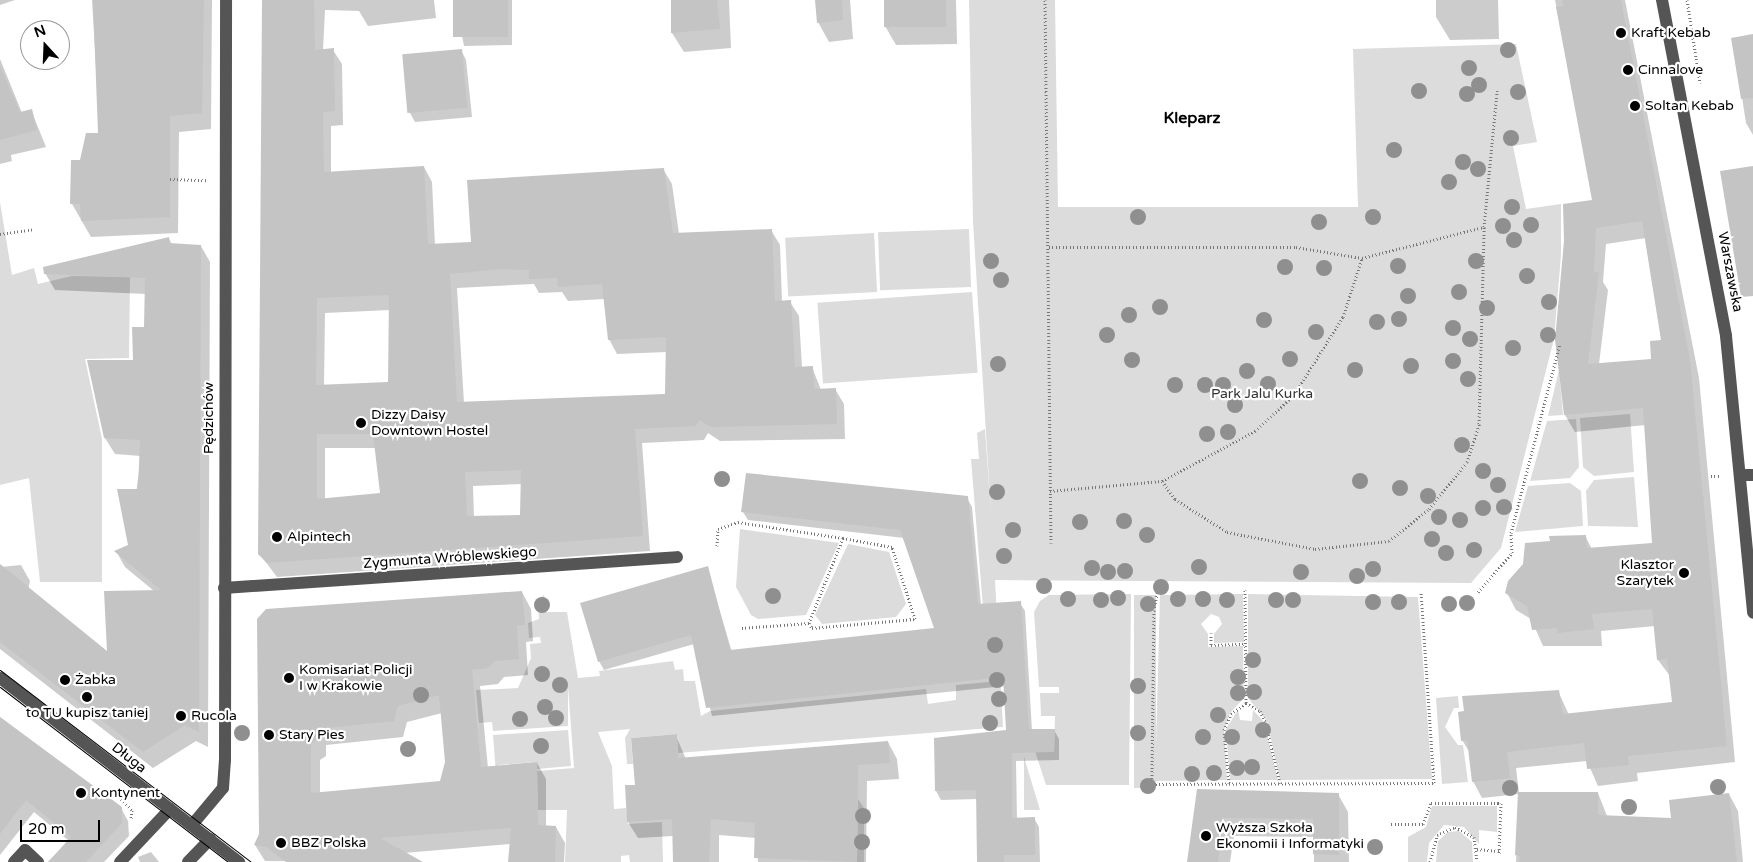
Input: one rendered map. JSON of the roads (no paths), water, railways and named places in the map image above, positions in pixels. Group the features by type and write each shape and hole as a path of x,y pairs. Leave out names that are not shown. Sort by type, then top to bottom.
{"street":[{"name":"Pędzichów","path":"192,825 222,788 226,0"},
{"name":"Warszawska","path":"1662,0 1719,286 1747,475 1753,613"},
{"name":"Zygmunta Wróblewskiego","path":"224,588 677,557"},
{"name":"Długa","path":"0,678 239,862"},
{"path":"120,862 170,809"},
{"path":"188,862 210,838"},
{"path":"14,862 25,850 38,862"}],"tram line":[{"path":"0,670 251,862"},
{"path":"0,687 228,862"}],"place":[{"name":"Kraft Kebab","path":"1621,33"},
{"name":"Cinnalove","path":"1628,70"},
{"name":"Soltan Kebab","path":"1635,106"},
{"name":"Dizzy Daisy Downtown Hostel","path":"361,423"},
{"name":"Alpintech","path":"277,537"},
{"name":"Klasztor Szarytek","path":"1684,573"},
{"name":"Komisariat Policji I w Krakowie","path":"289,678"},
{"name":"Żabka","path":"65,680"},
{"name":"to TU kupisz taniej","path":"87,697"},
{"name":"Rucola","path":"181,716"},
{"name":"Stary Pies","path":"269,735"},
{"name":"Kontynent","path":"81,793"},
{"name":"Wyższa Szkoła Ekonomii i Informatyki","path":"1206,836"},
{"name":"BBZ Polska","path":"281,843"}],"district":[{"name":"Kleparz","path":"1192,118"}],"park label":[{"name":"Park Jalu Kurka","path":"1262,394"}]}
